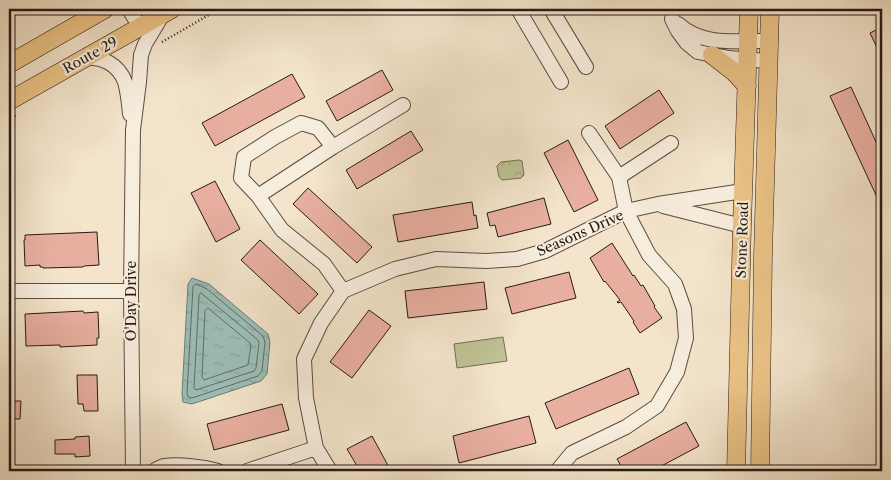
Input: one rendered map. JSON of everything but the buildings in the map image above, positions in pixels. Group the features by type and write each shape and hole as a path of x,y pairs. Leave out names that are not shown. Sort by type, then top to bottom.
{"main road":[{"path":"9,64 105,9"},
{"name":"Stone Road","path":"736,471 749,9"},
{"name":"Stone Road","path":"760,471 763,256 770,9"},
{"name":"Route 29","path":"9,101 167,11"},
{"path":"712,55 734,72 747,86"}],"street":[{"path":"129,9 140,27"},
{"path":"518,9 561,82"},
{"path":"551,9 586,67"},
{"name":"O'Day Drive","path":"133,471 131,291 133,130 141,55 145,44 167,11"},
{"path":"768,41 726,41 703,38 682,28 672,18 686,42 698,52 748,60 768,61"},
{"name":"O'Day Drive","path":"80,60 89,57 96,58 115,66 125,81 133,130"},
{"path":"258,196 333,147 403,105"},
{"path":"330,471 316,448 306,398 304,359 321,323 343,291 324,264 282,230 258,196 241,178 244,157 302,123 318,128 333,147"},
{"path":"557,471 572,453 626,427 657,406 677,372 686,338 684,309 675,284 649,255 626,212 618,177 589,133"},
{"path":"618,177 672,143"},
{"name":"Seasons Drive","path":"343,291 395,269 436,259 486,261 517,259 545,251 626,212 658,204 743,191"},
{"name":"Seasons Drive","path":"658,204 742,226"},
{"path":"9,291 131,291"},
{"path":"247,471 316,448"},
{"path":"154,471 163,466 189,466 218,471"}],"green space":[{"path":"522,161 524,175 521,178 502,180 499,177 497,166 501,162"},
{"path":"503,337 507,361 457,368 454,344"}],"water":[{"path":"192,278 209,284 268,334 270,342 267,374 261,381 192,404 183,402 182,394 188,284"}]}
